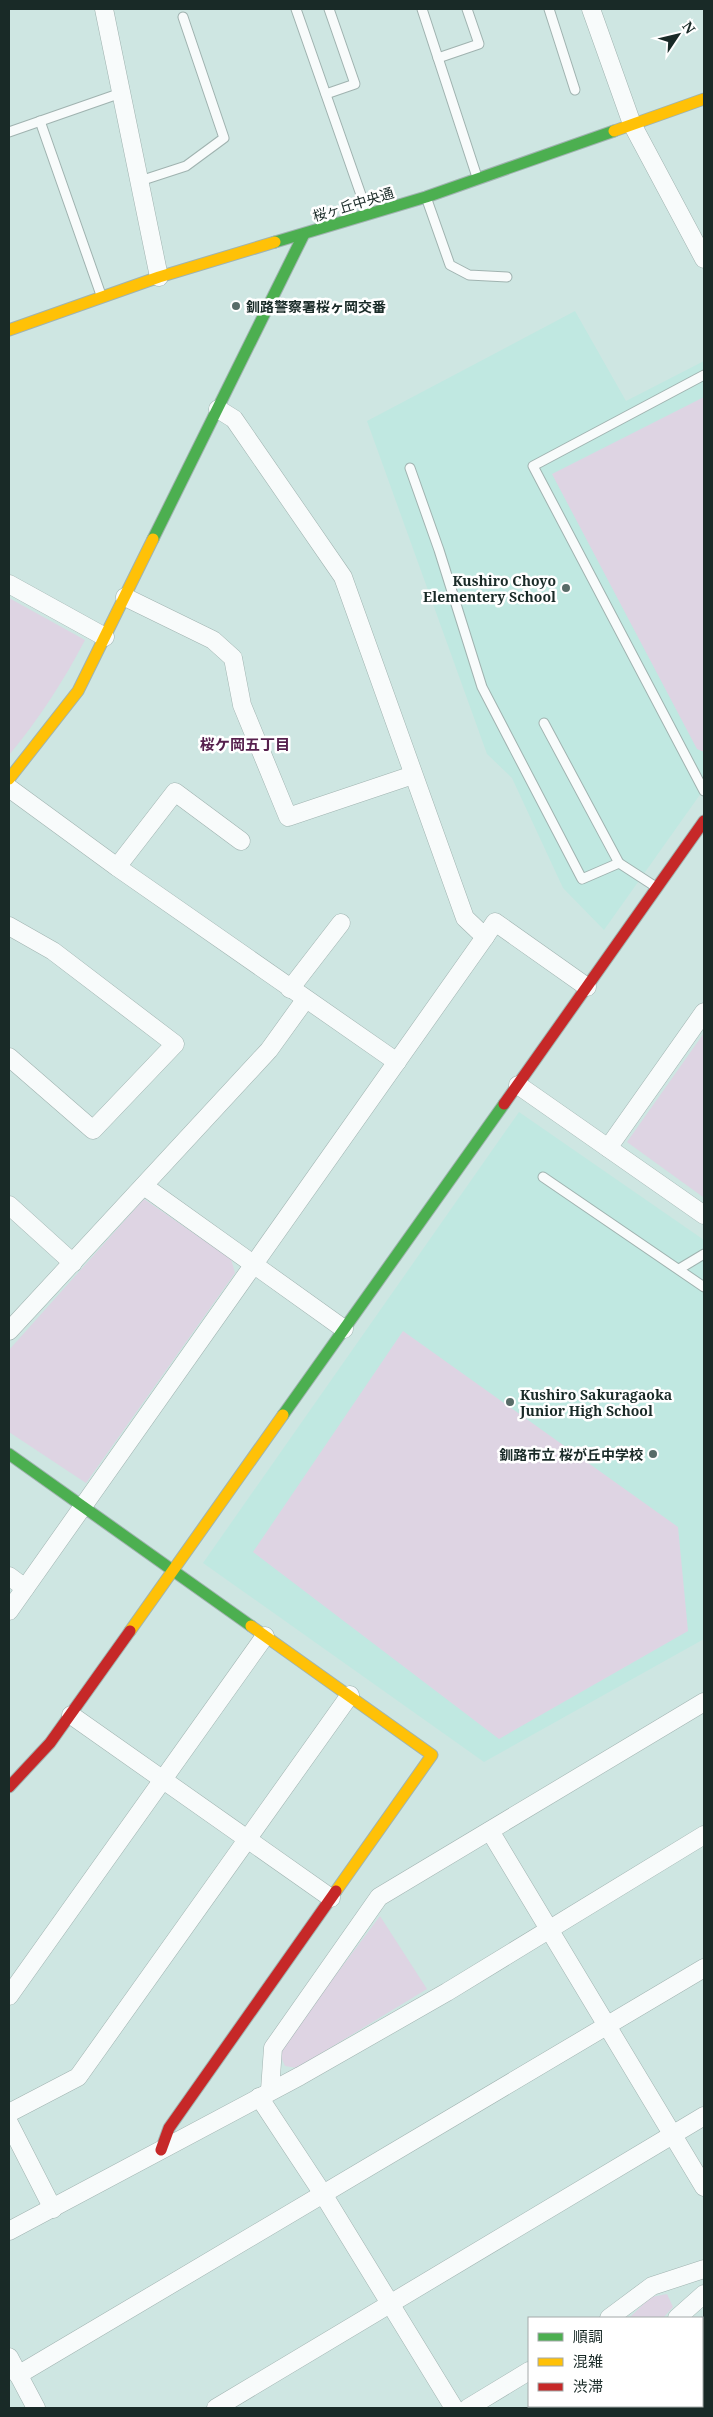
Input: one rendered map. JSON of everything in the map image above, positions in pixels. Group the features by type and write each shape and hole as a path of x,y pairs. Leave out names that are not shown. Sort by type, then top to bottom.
{"street":[{"path":"104,9 159,277"},
{"path":"591,9 632,124 704,258"},
{"name":"桜ヶ丘中央通","path":"9,330 159,277 303,236 426,197 477,177 704,98"},
{"path":"9,779 78,691 303,236"},
{"path":"218,408 234,420 342,577 464,918 485,936"},
{"path":"9,584 105,637"},
{"path":"125,596 213,640 233,658 242,706 288,818 413,776"},
{"path":"9,788 305,1000 397,1062"},
{"path":"117,867 175,792 241,841"},
{"path":"9,1787 22,1776 45,1750 518,1085 656,887 702,830"},
{"path":"9,1611 495,922 587,987"},
{"path":"290,988 340,923"},
{"path":"9,926 53,951 175,1044 93,1130 9,1057"},
{"path":"9,1331 270,1050 305,1000"},
{"path":"608,1148 704,1012"},
{"path":"518,1085 704,1214"},
{"path":"144,1186 344,1329"},
{"path":"9,1205 73,1263"},
{"path":"9,1454 432,1755 169,2128 161,2150"},
{"path":"9,1576 26,1588"},
{"path":"9,1996 265,1636"},
{"path":"9,2114 78,2077 350,1695"},
{"path":"454,2408 388,2303 264,2094 273,2048 379,1897 704,1702"},
{"path":"71,1714 331,1898"},
{"path":"490,1831 674,2134 704,2187"},
{"path":"9,2232 438,1997 704,1835"},
{"path":"18,2375 704,1968"},
{"path":"216,2408 388,2303 704,2116"},
{"path":"9,2123 53,2209"},
{"path":"610,2317 652,2286 704,2268"},
{"path":"678,2317 704,2294"},
{"path":"9,2357 36,2408"},
{"path":"468,2408 528,2372"}],"lane":[{"path":"296,9 368,215"},
{"path":"326,94 356,84 329,9"},
{"path":"422,9 477,177"},
{"path":"438,58 479,44 467,9"},
{"path":"548,9 575,90"},
{"path":"140,181 186,166 224,138 184,17"},
{"path":"9,132 121,93"},
{"path":"40,121 102,297"},
{"path":"426,197 450,265 469,275 507,277"},
{"path":"704,375 533,466 704,791"},
{"path":"410,468 439,550 482,687 582,879 620,863"},
{"path":"544,723 620,863 656,887"},
{"path":"542,1177 704,1287"},
{"path":"679,1269 704,1254"}],"shaded area":[{"name":"Kushiro Choyo Elementery School","path":"575,311 626,401 704,361 704,789 604,930 563,888 512,778 487,754 367,421"},
{"path":"704,397 704,752 697,749 552,474"},
{"path":"9,598 85,640 50,700 9,755"},
{"path":"704,1033 704,1195 703,1197 627,1142"},
{"name":"Kushiro Sakuragaoka Junior High School","path":"519,1112 704,1240 704,1639 484,1762 203,1563"},
{"path":"144,1199 231,1259 235,1273 86,1483 9,1432 9,1350"},
{"path":"403,1331 678,1527 688,1631 499,1739 253,1552"},
{"path":"380,1916 427,1989 297,2068 285,2066 280,2055 287,2040"},
{"path":"667,2294 673,2307 664,2317 630,2317 651,2297"}],"traffic: fast":[{"path":"275,242 426,197 614,131"},
{"path":"153,539 303,236"},
{"path":"283,1415 504,1104"},
{"path":"9,1454 251,1626"}],"traffic: slow":[{"path":"614,131 704,99"},
{"path":"9,330 159,277 275,242"},
{"path":"9,779 78,691 153,539"},
{"path":"130,1631 283,1415"},
{"path":"251,1626 432,1755 336,1891"}],"traffic: jam":[{"path":"504,1104 704,821"},
{"path":"9,1787 50,1743 130,1631"},
{"path":"161,2150 169,2128 336,1891"}],"place":[{"name":"釧路警察署桜ヶ岡交番","path":"236,306"},
{"name":"Kushiro Choyo Elementery School","path":"566,588"},
{"name":"Kushiro Sakuragaoka Junior High School","path":"510,1402"},
{"name":"釧路市立 桜が丘中学校","path":"653,1454"}],"district":[{"name":"桜ケ岡五丁目","path":"245,744"}]}
